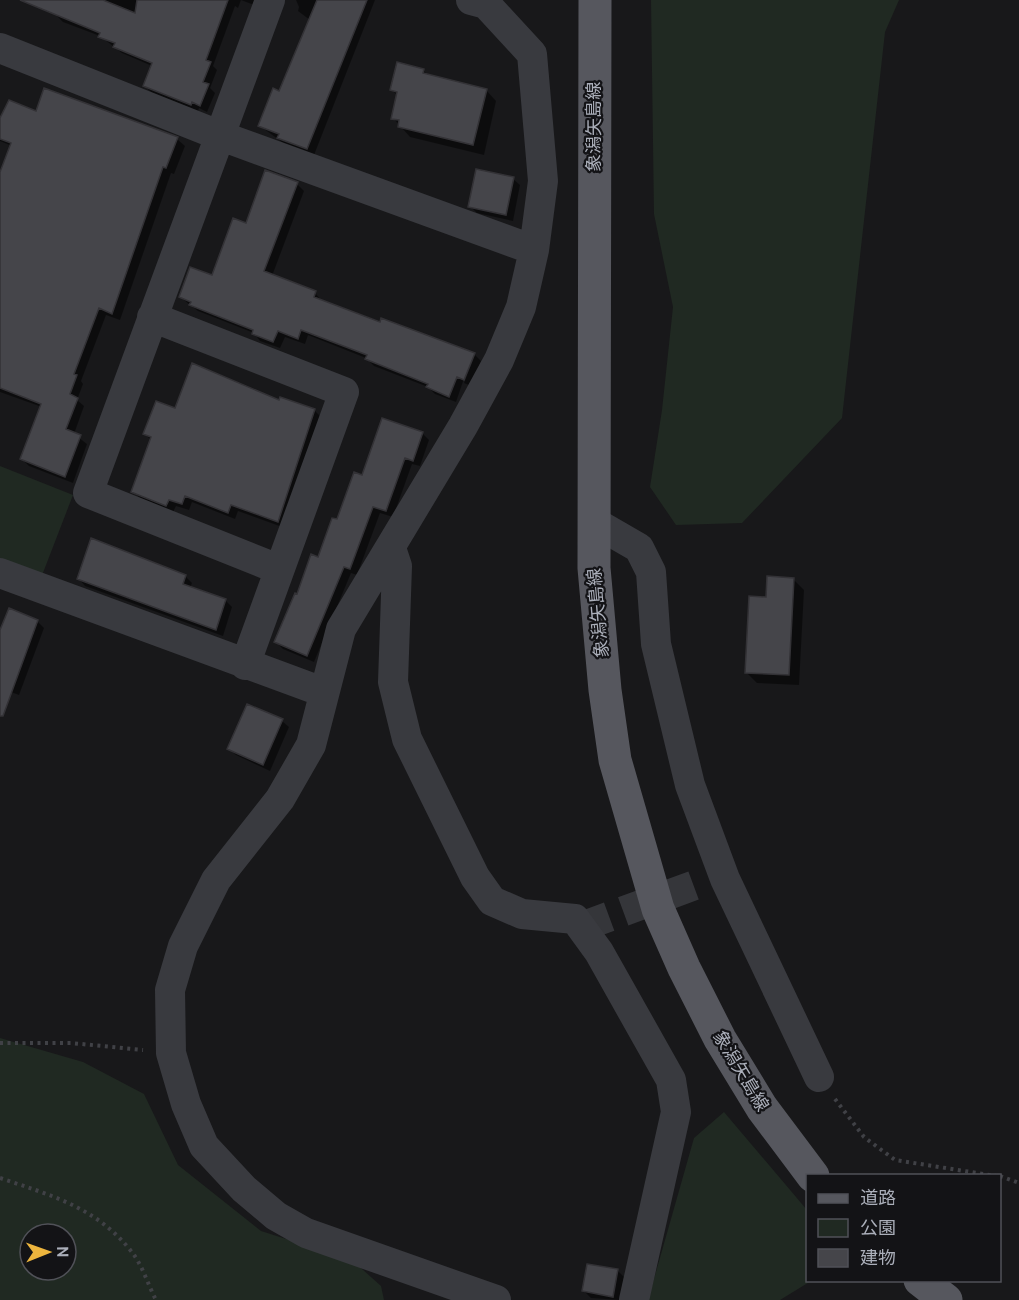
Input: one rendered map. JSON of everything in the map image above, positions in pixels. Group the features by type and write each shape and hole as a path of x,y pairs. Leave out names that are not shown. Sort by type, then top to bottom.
{"main road":[{"name":"象潟矢島線","path":"595,0 594,522 596,590 605,690 615,760 658,909 720,1040 762,1108 812,1174"},
{"path":"921,1282 946,1300"}],"street":[{"path":"270,0 88,493 278,569"},
{"path":"481,1 532,54 543,181 534,250 521,307 499,360 391,548 340,629 311,745 280,799 216,880 183,946 170,990 171,1053 186,1104 204,1146 244,1189 276,1216 306,1233 496,1300"},
{"path":"2,54 534,250"},
{"path":"152,317 344,392 244,665"},
{"path":"594,522 639,548 651,572 656,644 713,878 819,1077"},
{"path":"391,548 397,566 393,682 407,739 475,877 492,901 522,914 575,919 599,951 636,1021 671,1080 676,1112 634,1300"},
{"path":"0,573 244,665 324,692"}],"path":[{"path":"0,1043 71,1043 171,1053"},
{"path":"819,1077 864,1137 895,1160 985,1174"},
{"path":"1001,1177 1019,1183"},
{"path":"0,1178 73,1203 98,1219 132,1252 156,1300"}],"green space":[{"path":"651,0 899,0 885,32 842,418 742,523 676,525 650,487 662,410 673,307 654,214"},
{"path":"0,466 73,495 41,578 0,562"},
{"path":"0,1038 83,1062 144,1094 178,1165 261,1231 352,1260 381,1286 384,1300 0,1300"},
{"path":"724,1112 806,1209 806,1282 809,1282 780,1300 648,1300 694,1138"}],"building":[{"path":"20,0 103,0 135,13 137,0 228,0 206,60 211,62 203,82 209,84 200,106 192,102 191,105 143,86 152,63 113,47 115,43 98,37 100,33"},
{"path":"317,0 367,0 307,149 277,138 279,134 258,126 273,88 279,91"},
{"path":"397,62 424,69 423,73 487,89 473,145 398,127 399,120 391,119 397,92 390,90"},
{"path":"44,88 178,137 166,168 163,167 112,314 99,308 74,374 77,375 70,394 78,398 66,429 81,435 65,477 20,459 41,404 0,388 0,172 11,143 0,139 0,118 9,100 36,111"},
{"path":"476,169 514,177 506,215 468,207"},
{"path":"265,170 298,182 264,271 316,291 314,297 380,322 381,318 475,353 464,380 457,377 449,397 426,387 428,384 365,359 367,355 301,330 298,339 278,331 273,342 252,334 253,330 189,305 191,302 179,297 190,267 212,275 233,218 246,223"},
{"path":"192,363 279,400 280,397 315,409 278,522 231,505 228,513 185,496 182,504 169,500 166,506 131,492 151,437 143,434 156,401 175,408"},
{"path":"382,418 423,432 413,461 405,458 386,511 373,507 350,569 344,567 307,656 274,642 295,593 297,594 311,554 318,557 332,518 337,519 354,472 362,475"},
{"path":"91,538 186,575 183,584 226,599 216,630 77,579"},
{"path":"767,576 794,578 789,675 745,673 749,596 766,597"},
{"path":"9,608 38,620 3,716 0,716 0,630"},
{"path":"247,704 283,719 263,765 227,749"},
{"path":"587,1264 618,1269 613,1297 582,1291"}],"tunnel":[{"path":"581,927 703,882"}]}
